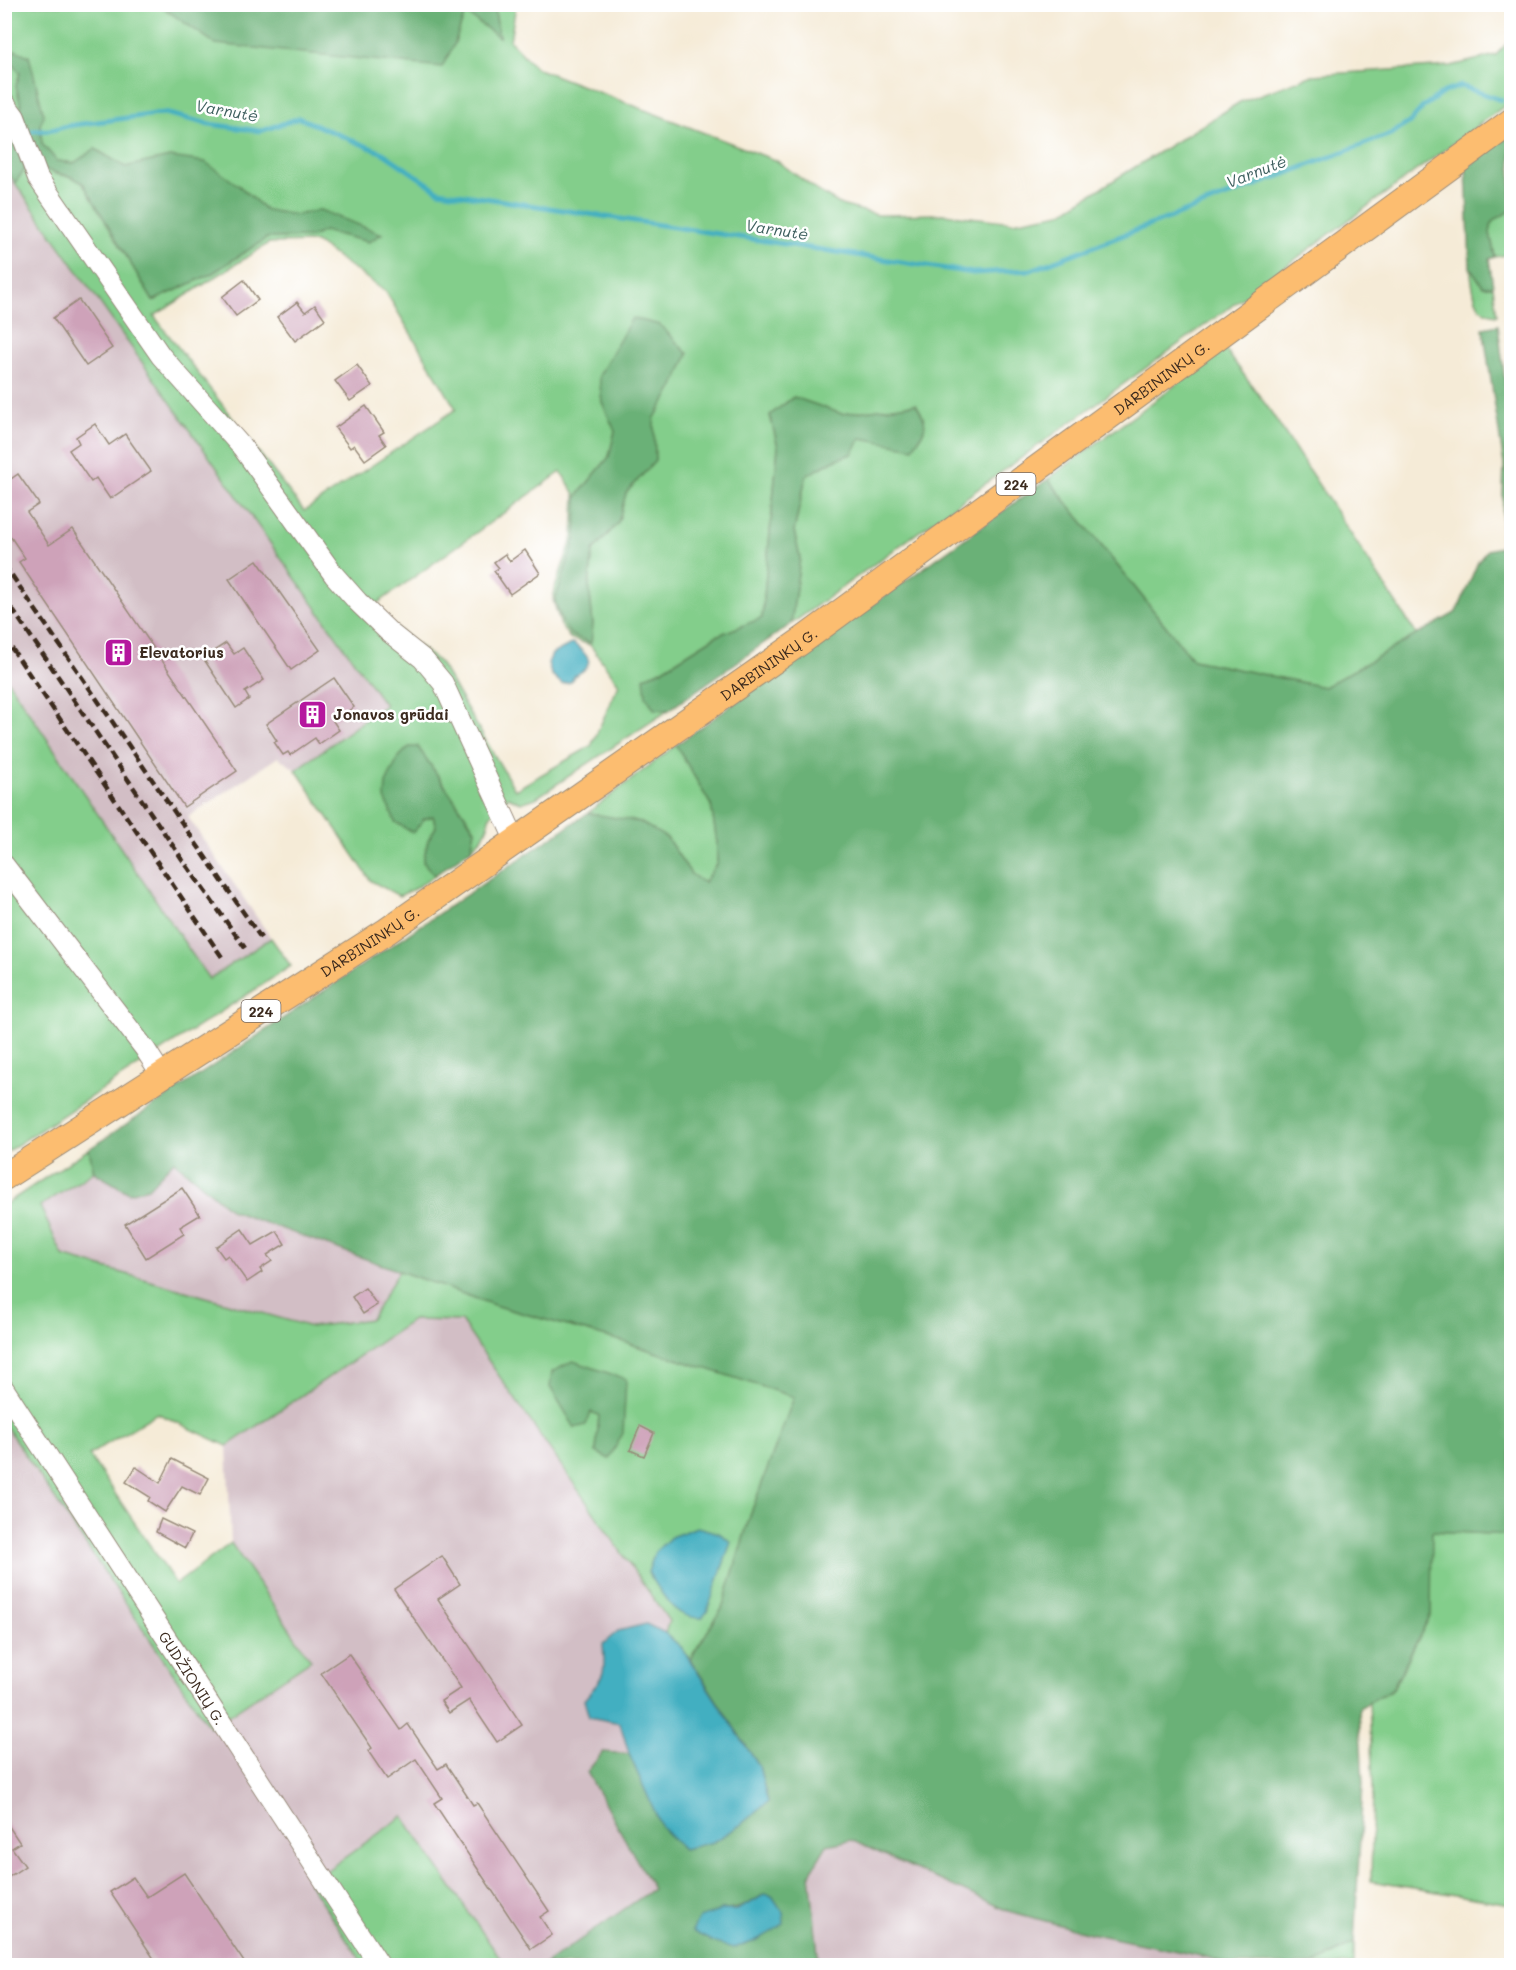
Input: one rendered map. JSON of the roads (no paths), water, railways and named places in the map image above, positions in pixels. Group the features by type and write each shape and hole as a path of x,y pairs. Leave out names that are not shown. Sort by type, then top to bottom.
{"main road":[{"name":"DARBININKŲ G.","path":"4,1177 377,937 516,842 803,640 1512,121"}],"street":[{"path":"4,102 15,117 38,178 161,356 242,447 334,575 389,632 423,659 443,683 516,842"},
{"path":"4,865 161,1074"},
{"name":"GUDŽIONIŲ G.","path":"4,1389 380,1965"}],"water":[{"path":"573,643 587,656 588,664 574,676 571,682 562,684 551,674 548,663 552,654"},
{"path":"697,1527 719,1533 731,1542 707,1612 702,1618 692,1617 676,1610 669,1604 648,1572 655,1552 671,1537"},
{"path":"646,1624 665,1633 682,1648 759,1766 768,1802 739,1826 713,1842 683,1849 662,1828 629,1754 620,1723 589,1717 584,1700 604,1670 603,1644 618,1631"},
{"path":"765,1894 772,1896 783,1912 784,1923 759,1939 732,1947 716,1943 692,1931 699,1918 722,1910 736,1910"}],"waterway":[{"name":"Varnutė","path":"32,131 164,113 209,124 261,131 299,118 383,153 439,191 973,273 1031,270 1391,134 1410,122 1424,106 1444,92 1461,86 1501,100"}],"railway":[{"path":"4,564 261,938"},
{"path":"4,597 245,948"},
{"path":"4,637 224,960"}],"place":[{"name":"Elevatorius","path":"118,652"},
{"name":"Jonavos grūdai","path":"312,714"}]}
